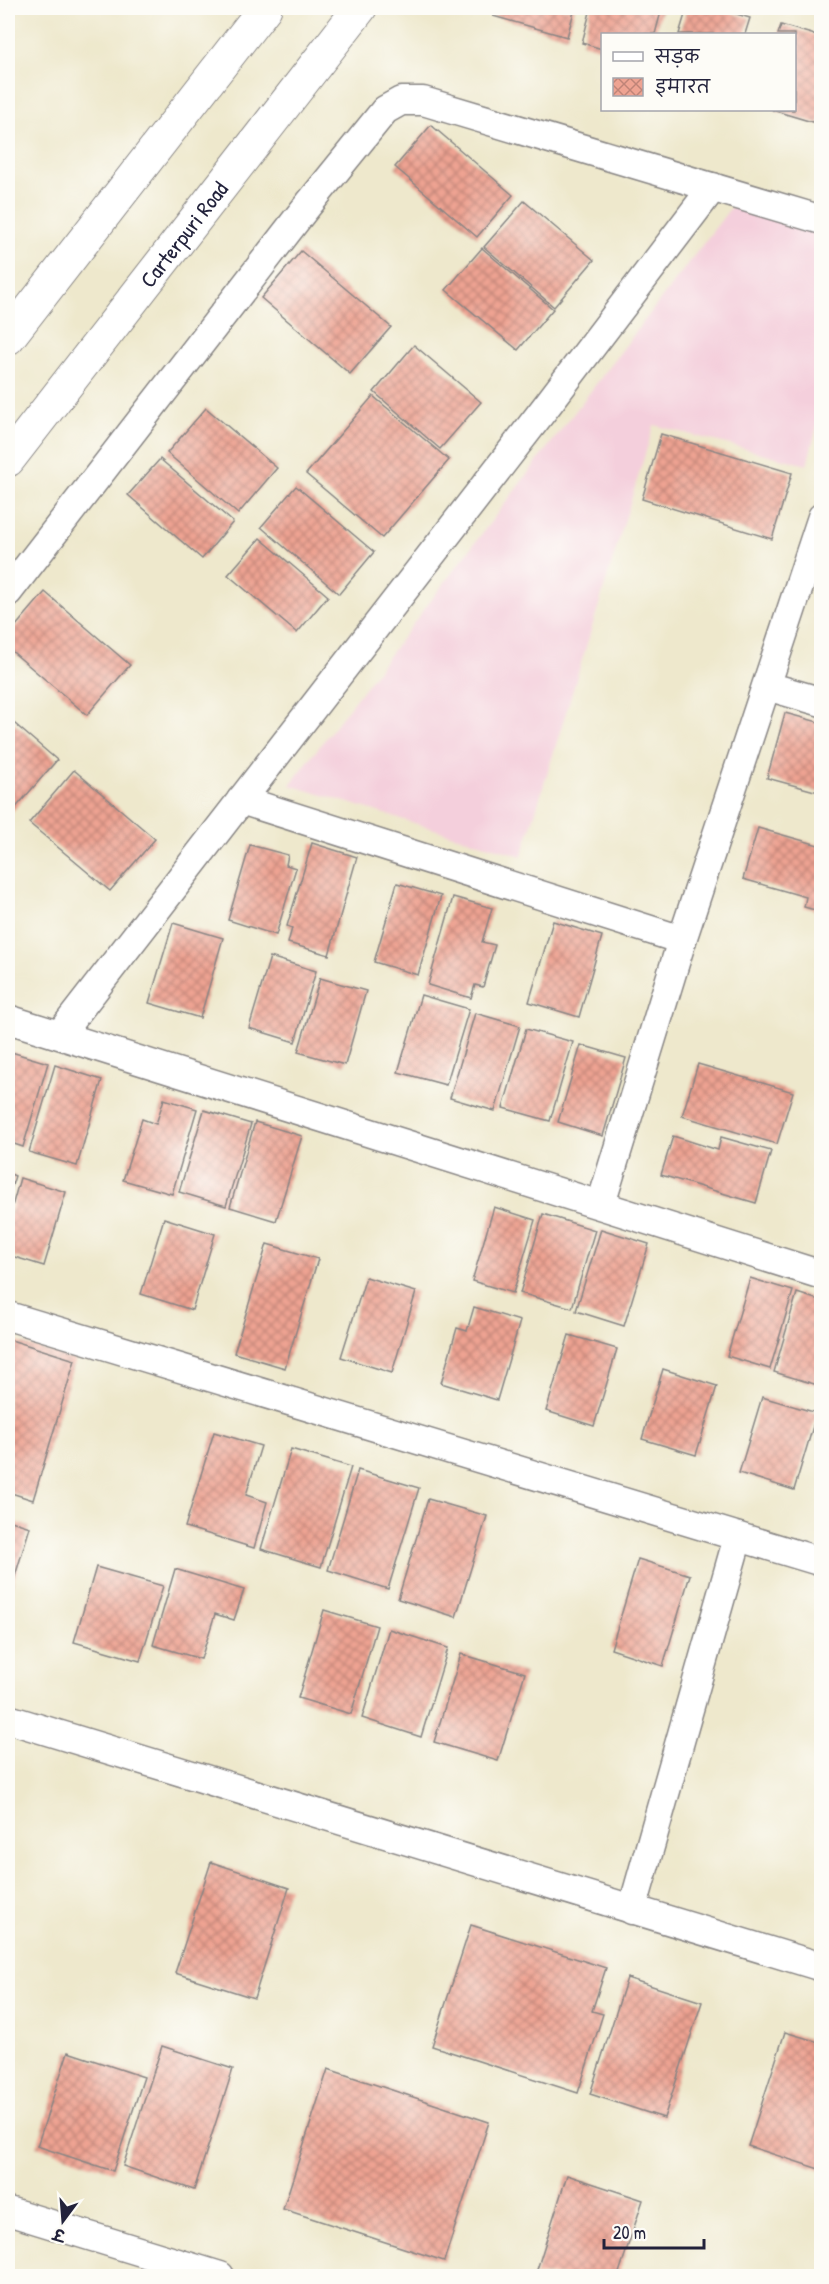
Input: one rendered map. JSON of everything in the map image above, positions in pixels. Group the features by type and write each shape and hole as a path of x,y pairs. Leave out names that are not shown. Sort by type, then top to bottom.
{"main road":[{"path":"8,338 265,8"},
{"name":"Carterpuri Road","path":"8,460 360,8"}],"street":[{"path":"8,592 304,210 385,110 401,100 423,101 822,219"},
{"path":"60,1034 538,417 713,187"},
{"path":"601,1204 682,940 822,517"},
{"path":"767,686 822,702"},
{"path":"242,800 682,940"},
{"path":"8,1019 822,1275"},
{"path":"8,1317 822,1562"},
{"path":"632,1910 738,1537"},
{"path":"8,1719 822,1967"},
{"path":"8,2211 220,2277"}],"shaded area":[{"path":"738,198 821,225 821,411 807,465 654,425 522,856 290,785"}],"building":[{"path":"495,8 575,8 567,37 493,16"},
{"path":"591,8 662,8 655,33 601,33 601,49 582,43"},
{"path":"687,8 716,8 750,18 745,33 679,33"},
{"path":"781,25 822,37 822,116 819,124 775,111 796,111 796,33 778,33"},
{"path":"431,125 513,195 477,237 395,167"},
{"path":"524,201 594,260 554,307 484,247"},
{"path":"482,248 553,309 518,350 446,290"},
{"path":"301,251 391,327 350,374 261,298"},
{"path":"414,345 481,402 440,449 374,392"},
{"path":"373,396 449,460 382,538 306,474"},
{"path":"206,408 277,468 238,514 167,453"},
{"path":"661,434 792,473 772,539 642,499"},
{"path":"160,459 233,522 202,559 128,495"},
{"path":"296,486 374,552 339,594 261,527"},
{"path":"260,538 328,596 297,633 228,575"},
{"path":"45,592 130,665 87,715 8,648 8,635"},
{"path":"785,713 822,723 822,793 767,778"},
{"path":"8,718 57,760 12,812 8,808"},
{"path":"74,770 155,839 110,891 29,823"},
{"path":"758,828 822,846 822,912 804,907 806,897 743,879"},
{"path":"312,843 357,857 329,955 288,943 292,928 287,926"},
{"path":"250,845 288,855 286,865 296,868 276,935 228,920"},
{"path":"397,883 441,896 418,975 374,962"},
{"path":"453,897 492,908 482,942 495,945 483,987 475,985 471,998 428,985"},
{"path":"553,921 602,936 579,1017 529,1002"},
{"path":"173,923 223,938 200,1018 149,1003"},
{"path":"270,957 316,971 295,1042 249,1028"},
{"path":"320,978 366,991 345,1065 298,1052"},
{"path":"421,995 469,1009 446,1085 398,1072"},
{"path":"475,1013 520,1026 495,1111 450,1098"},
{"path":"526,1029 573,1042 550,1121 503,1108"},
{"path":"581,1045 626,1058 603,1136 558,1122"},
{"path":"8,1051 48,1063 23,1147 8,1142"},
{"path":"698,1064 793,1092 777,1144 682,1116"},
{"path":"55,1065 102,1080 77,1166 29,1152"},
{"path":"164,1099 197,1109 172,1194 123,1180 142,1119 156,1124"},
{"path":"204,1110 251,1124 226,1206 179,1192"},
{"path":"255,1122 302,1136 276,1221 230,1207"},
{"path":"673,1136 718,1150 721,1137 771,1151 756,1203 661,1175"},
{"path":"8,1173 15,1176 8,1198"},
{"path":"20,1178 66,1192 44,1266 8,1255 8,1221"},
{"path":"494,1207 535,1220 513,1293 472,1281"},
{"path":"543,1214 595,1230 572,1308 520,1293"},
{"path":"164,1218 215,1234 192,1310 141,1294"},
{"path":"601,1229 649,1244 624,1326 576,1311"},
{"path":"267,1244 318,1259 285,1368 234,1353"},
{"path":"366,1277 416,1292 392,1373 341,1357"},
{"path":"750,1278 793,1291 770,1369 727,1356"},
{"path":"797,1293 822,1301 821,1386 774,1372"},
{"path":"474,1307 520,1321 497,1400 441,1383 457,1328 467,1331"},
{"path":"569,1335 617,1349 594,1426 546,1411"},
{"path":"11,1340 75,1360 33,1500 8,1492 8,1352"},
{"path":"663,1369 717,1386 696,1455 642,1439"},
{"path":"762,1397 817,1413 794,1490 739,1473"},
{"path":"214,1432 261,1446 246,1495 267,1502 254,1548 185,1527"},
{"path":"291,1449 351,1467 321,1567 261,1549"},
{"path":"358,1470 419,1488 388,1589 328,1570"},
{"path":"428,1499 487,1516 456,1617 398,1599"},
{"path":"8,1520 30,1527 8,1599"},
{"path":"638,1559 690,1575 663,1666 611,1649"},
{"path":"96,1567 163,1586 140,1661 74,1642"},
{"path":"175,1569 244,1590 234,1620 215,1614 201,1659 153,1645"},
{"path":"324,1610 377,1626 351,1714 298,1698"},
{"path":"389,1629 448,1648 421,1737 362,1718"},
{"path":"461,1654 525,1673 498,1761 434,1742"},
{"path":"211,1862 289,1888 254,1998 175,1973"},
{"path":"471,1925 606,1968 592,2011 603,2014 578,2093 432,2046"},
{"path":"627,1978 702,2002 664,2118 590,2094"},
{"path":"785,2032 822,2043 822,2170 748,2146"},
{"path":"162,2046 233,2069 194,2190 123,2166"},
{"path":"68,2052 144,2077 113,2171 37,2146"},
{"path":"328,2069 489,2122 444,2261 283,2209"},
{"path":"567,2175 643,2200 618,2276 535,2276"}]}
